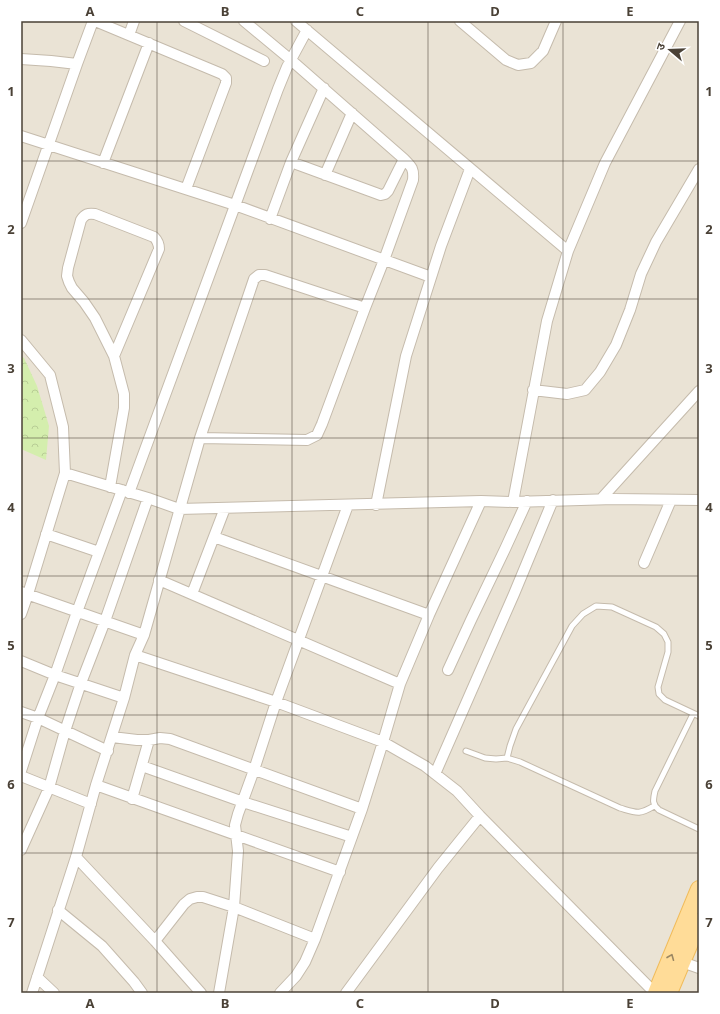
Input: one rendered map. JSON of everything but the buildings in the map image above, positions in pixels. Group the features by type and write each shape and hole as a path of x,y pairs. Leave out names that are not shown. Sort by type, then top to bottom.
{"main road":[{"path":"669,993 682,962 696,918 699,889"},
{"path":"656,993 696,918"}],"street":[{"path":"21,223 76,64 94,21 222,74 226,78 226,83 186,189"},
{"path":"129,35 134,21"},
{"path":"184,21 264,61"},
{"path":"200,438 307,440 317,435 384,260 413,180 414,171 404,159 324,88 244,21"},
{"path":"296,21 568,251"},
{"path":"460,21 506,60 518,65 531,63 542,51 556,21"},
{"path":"513,502 547,321 568,251 605,162 680,21"},
{"path":"21,771 38,718 99,552 126,492 278,89 307,30"},
{"path":"104,163 149,43"},
{"path":"21,59 76,64"},
{"path":"270,219 292,162 324,88"},
{"path":"325,175 352,113"},
{"path":"21,136 234,205 431,277"},
{"path":"292,162 381,195 388,191 404,159"},
{"path":"376,505 406,356 441,246 470,169"},
{"path":"533,390 567,394 585,390 600,372 616,345 630,310 641,274 656,242 699,169"},
{"path":"110,487 124,408 124,394 114,356 95,318 72,288 67,276 81,220 84,214 95,214 154,237 159,245 159,249 114,356"},
{"path":"32,993 76,857 96,786 124,698 135,655 144,635 200,438 254,279 259,275 265,275 365,308"},
{"path":"21,340 50,375 63,427 65,473 46,534 24,593 21,614"},
{"path":"601,499 699,391"},
{"path":"65,473 179,509 376,505 481,501 513,502 601,499 699,500"},
{"path":"21,850 49,788 65,731 81,683 105,621 148,498"},
{"path":"435,774 514,594 553,500"},
{"path":"644,563 671,500"},
{"path":"280,993 296,976 305,962 315,939 362,809 400,684 429,615 481,501"},
{"path":"448,670 527,501"},
{"path":"220,993 234,907 238,851 235,825 276,702 348,505"},
{"path":"192,594 225,508"},
{"path":"46,534 99,552"},
{"path":"214,537 429,615"},
{"path":"160,580 400,684"},
{"path":"24,593 144,635"},
{"path":"135,655 276,702 383,742 425,766 457,791 656,993"},
{"path":"21,661 55,675 124,698"},
{"path":"21,712 38,718 108,751"},
{"path":"112,737 137,740 160,738 170,739 362,809"},
{"path":"132,799 149,740"},
{"path":"142,766 242,802 352,837"},
{"path":"21,776 91,804"},
{"path":"96,786 340,872"},
{"path":"346,993 438,868 480,816"},
{"path":"76,857 155,941 201,993"},
{"path":"155,941 184,904 190,899 197,897 203,897 234,907 315,939"},
{"path":"58,910 102,946 142,993"},
{"path":"682,962 699,968"},
{"path":"37,977 54,993"}],"lane":[{"path":"507,758 516,728 572,626 583,614 596,606 612,607 656,628 664,634 668,642 668,652 658,687 659,694 665,700 699,716"},
{"path":"693,714 655,791 653,800 654,806 659,810 699,829"},
{"path":"466,751 485,758 507,758 520,762 620,808 635,813 645,811 654,806"}],"shaded area":[{"path":"21,21 699,21 699,993 21,993"}],"green space":[{"path":"21,356 24,358 37,386 49,426 46,460 21,449"}]}
